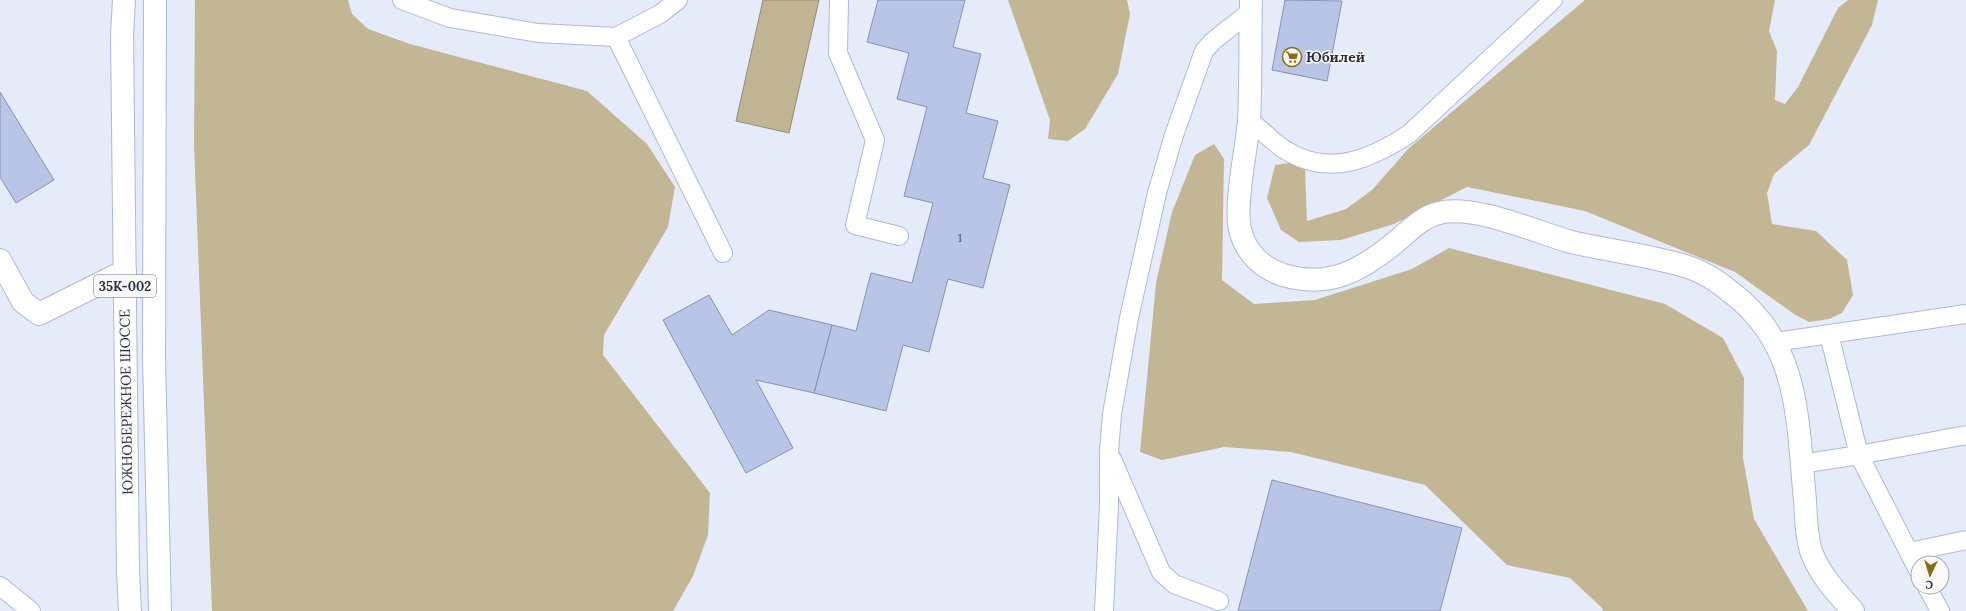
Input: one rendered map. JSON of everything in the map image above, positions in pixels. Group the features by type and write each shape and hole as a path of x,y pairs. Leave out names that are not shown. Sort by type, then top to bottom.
{"main road":[{"name":"ЮЖНОБЕРЕЖНОЕ ШОССЕ","path":"124,0 122,34 128,571 130,611"},
{"name":"ЮЖНОБЕРЕЖНОЕ ШОССЕ","path":"155,0 154,358 160,611"},
{"path":"1251,5 1249,121 1239,209 1240,230 1247,249 1258,262 1274,272 1293,278 1315,281 1349,274 1371,262 1419,221 1439,213 1458,212 1477,214 1502,220 1571,242 1690,268 1713,279 1753,311 1768,329 1775,342 1789,377 1796,406 1811,550 1828,582 1853,611"},
{"path":"0,260 23,302 39,314 125,271"}],"lane":[{"path":"402,0 450,18 538,33 616,37 660,14 678,0"},
{"path":"839,0 838,53 875,140 856,225 899,236"},
{"path":"1249,121 1286,150 1303,160 1324,164 1344,163 1368,156 1388,147 1409,134 1553,0"},
{"path":"1104,611 1109,505 1109,451 1112,414 1129,318 1157,193 1174,135 1204,51 1251,5"},
{"path":"616,37 723,253"},
{"path":"1775,342 1966,314"},
{"path":"1829,334 1859,455 1910,555"},
{"path":"1801,464 1966,435"},
{"path":"1109,451 1161,572 1174,584 1219,600"},
{"path":"1909,552 1966,540"},
{"path":"0,586 31,611"},
{"path":"1931,595 1940,611"}],"shaded area":[{"path":"195,0 348,0 352,14 368,29 410,44 587,91 647,144 675,187 668,227 604,335 603,355 710,493 708,535 693,576 673,611 212,611 194,144"},
{"path":"763,0 819,0 789,133 736,121"},
{"path":"1008,0 1127,0 1130,14 1118,74 1085,129 1068,141 1048,139 1050,120"},
{"path":"1585,0 1775,0 1769,31 1777,51 1775,100 1785,104 1798,87 1838,8 1848,0 1878,0 1872,25 1809,145 1774,174 1767,193 1772,224 1816,231 1847,260 1853,295 1842,313 1829,319 1809,322 1794,314 1735,272 1585,211 1467,187 1394,224 1341,240 1299,242 1281,230 1267,198 1275,165 1296,162 1305,168 1307,221 1346,209 1372,190 1409,148"},
{"path":"1214,144 1224,159 1222,280 1254,304 1315,300 1412,269 1449,248 1665,304 1723,338 1744,378 1743,458 1754,519 1808,611 1603,611 1602,608 1570,578 1507,565 1425,485 1291,452 1224,447 1162,460 1140,452 1156,283 1172,212 1195,155"}],"building":[{"path":"878,0 965,0 953,47 981,54 966,113 998,121 983,178 1010,185 983,288 948,279 929,352 903,345 886,411 814,393 832,325 856,331 871,273 912,283 933,203 904,196 927,107 897,99 909,53 867,42"},
{"path":"1285,0 1342,1 1327,81 1272,70"},
{"path":"0,92 54,180 16,203 0,177"},
{"path":"709,295 732,335 769,310 832,325 814,393 756,380 793,448 746,473 663,320"},
{"path":"1272,480 1462,528 1440,611 1238,611"}],"place":[{"name":"Юбилей","path":"1292,57"}]}
